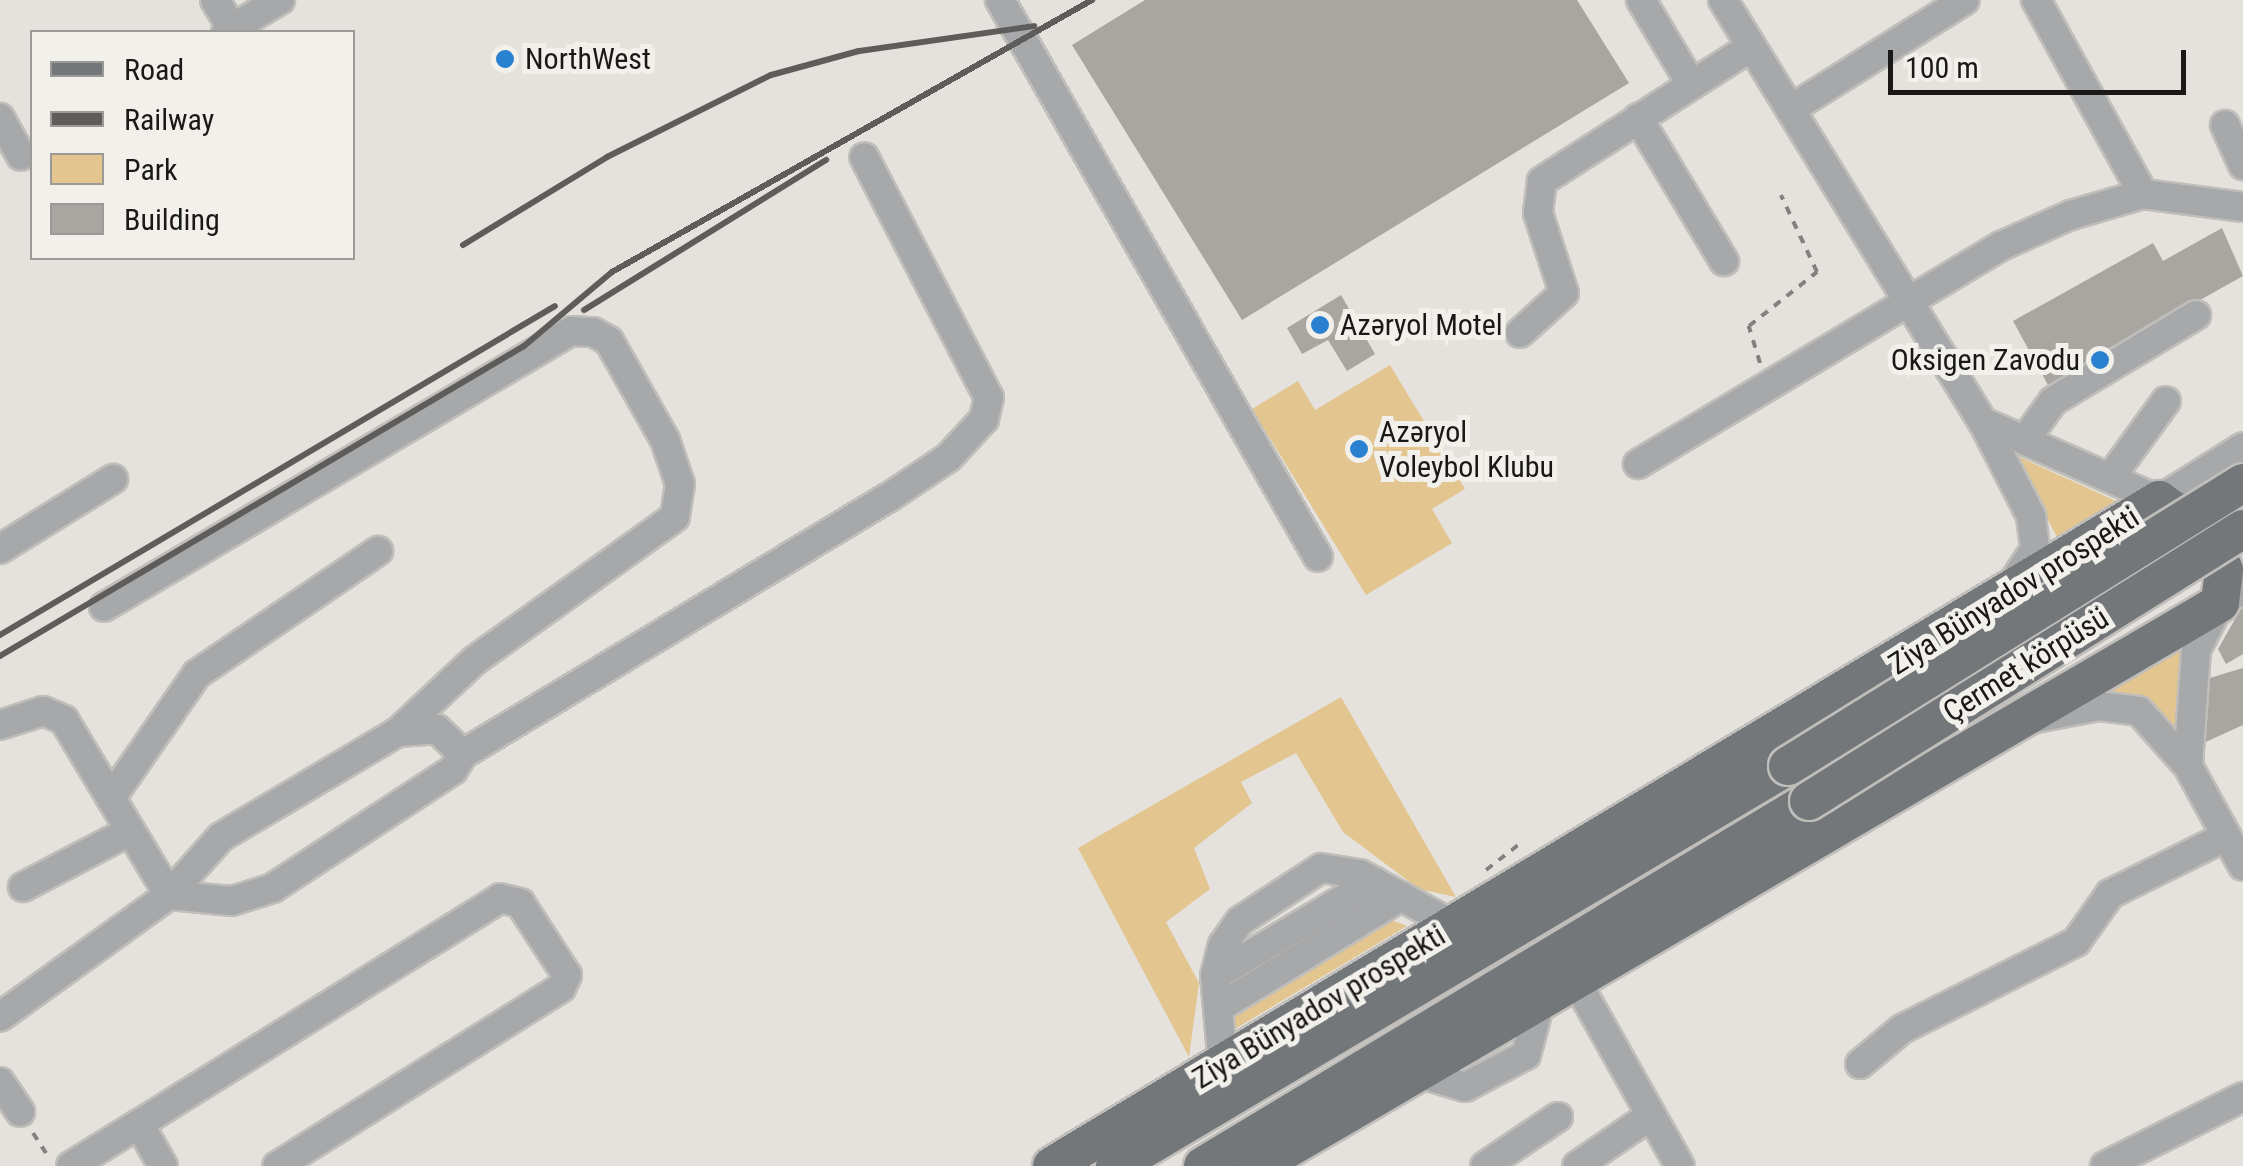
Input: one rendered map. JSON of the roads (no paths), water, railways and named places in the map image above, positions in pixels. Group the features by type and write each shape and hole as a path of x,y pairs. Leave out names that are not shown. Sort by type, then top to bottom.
{"main road":[{"name":"Çermet körpüsü","path":"1788,766 2243,483"},
{"name":"Ziya Bünyadov prospekti","path":"1052,1166 1999,603 2159,500 2209,535 2232,596"},
{"name":"Çermet körpüsü","path":"1694,873 2243,529"},
{"path":"1258,1166 2034,718 2232,596"},
{"name":"Ziya Bünyadov prospekti","path":"1120,1163 1788,766"},
{"path":"1454,926 1672,838"},
{"path":"1576,981 1694,873"},
{"path":"1202,1166 1694,873"},
{"path":"1120,1163 1223,1065"},
{"path":"1220,1166 1405,1080"}],"street":[{"path":"216,0 229,30 280,0"},
{"path":"1000,0 1318,557"},
{"path":"1641,0 1691,84"},
{"path":"1723,0 1983,422 2037,539 1999,603"},
{"path":"1791,109 1965,0"},
{"path":"2036,0 2143,194"},
{"path":"1520,333 1564,293 1538,213 1542,181 1750,46"},
{"path":"0,118 18,158"},
{"path":"1638,118 1724,261"},
{"path":"2225,125 2243,165"},
{"path":"169,895 232,902 274,888 454,770 462,754 888,498 949,457 984,419 990,398 864,157"},
{"path":"1638,464 2001,246 2143,194 2243,207"},
{"path":"2025,440 2053,402 2196,315"},
{"path":"0,1017 169,895 221,837 398,732 475,660 676,517 680,484 665,440 609,341 593,332 571,332 104,607"},
{"path":"2110,478 2166,402"},
{"path":"1983,422 2159,500 2243,447"},
{"path":"0,549 113,479"},
{"path":"111,798 197,674 378,551"},
{"path":"2188,766 2186,688 2232,596"},
{"path":"2034,718 2100,706 2139,711 2188,766 2243,866"},
{"path":"0,725 55,712 169,895"},
{"path":"398,732 437,729 462,754"},
{"path":"23,886 130,831"},
{"path":"1860,1064 1902,1029 2076,942 2110,894 2226,837"},
{"path":"1223,1065 1215,976 1240,921 1322,868 1374,881 1454,926"},
{"path":"1215,976 1374,881"},
{"path":"1218,1008 1402,896"},
{"path":"71,1166 500,898 520,904 567,975 561,988 277,1166"},
{"path":"1576,981 1680,1166"},
{"path":"0,1082 20,1112"},
{"path":"2105,1166 2243,1098"},
{"path":"1576,1166 1650,1116"},
{"path":"1485,1166 1558,1117"},
{"path":"139,1124 163,1166"}],"railway":[{"path":"0,656 524,346 612,272 1092,0"},
{"path":"463,245 607,157 771,75 859,51 1034,26"},
{"path":"584,310 826,160"},
{"path":"0,635 555,306"}],"place":[{"name":"NorthWest","path":"505,59"},
{"name":"Azəryol Motel","path":"1320,325"},
{"name":"Oksigen Zavodu","path":"2100,360"},
{"name":"Azəryol Voleybol Klubu","path":"1359,449"}]}
